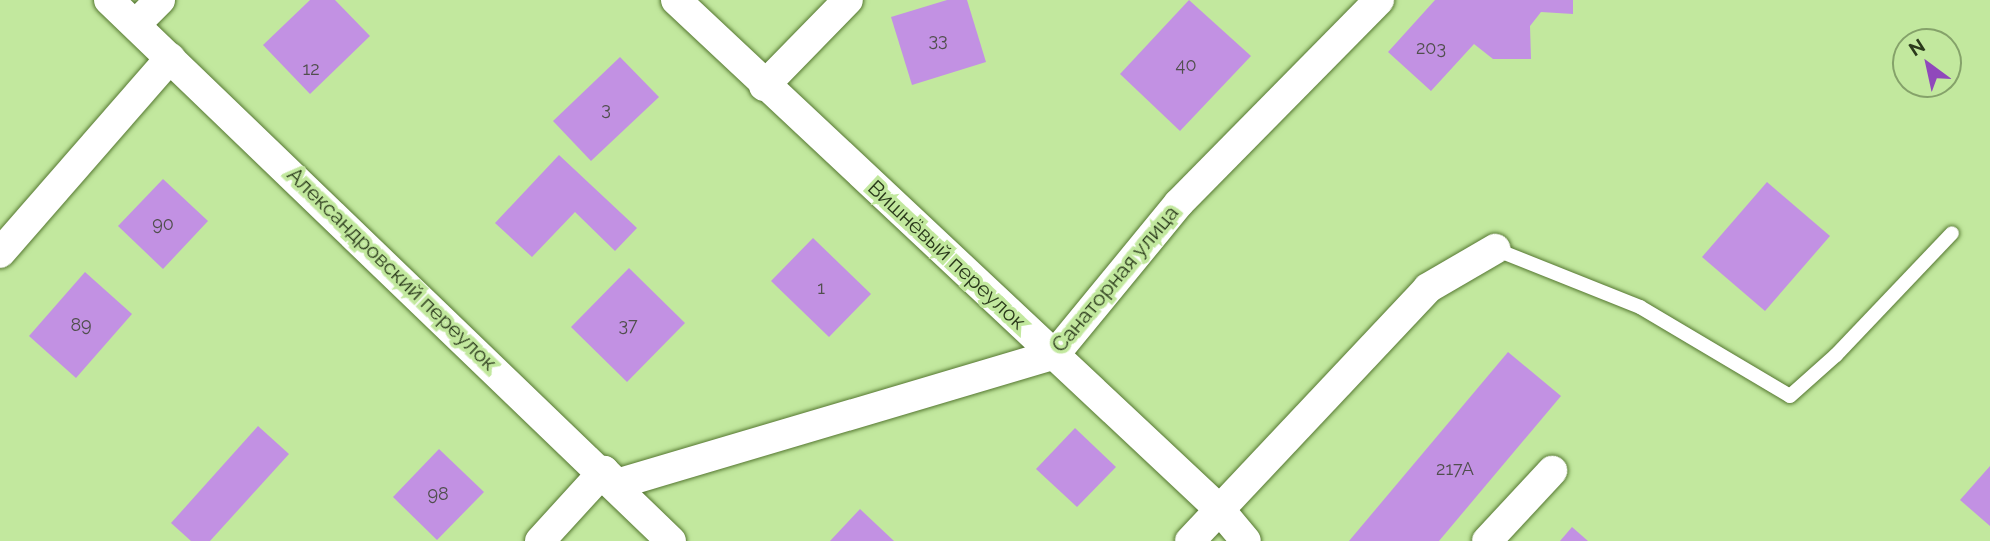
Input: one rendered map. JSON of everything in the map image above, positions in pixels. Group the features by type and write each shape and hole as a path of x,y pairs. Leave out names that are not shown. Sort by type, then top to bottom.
{"street":[{"name":"Александровский переулок","path":"109,0 610,478 671,541"},
{"path":"136,24 160,0"},
{"name":"Вишнёвый переулок","path":"676,0 764,86 1220,510 1246,541"},
{"path":"764,86 848,0"},
{"name":"Санаторная улица","path":"610,478 1055,355 1179,203 1379,0"},
{"path":"0,253 170,58"},
{"path":"1190,541 1428,288 1495,249"},
{"path":"1487,541 1552,471"},
{"path":"540,541 610,478"}],"lane":[{"path":"1495,249 1640,307 1790,396 1836,355 1952,233"}],"building":[{"path":"310,0 335,0 370,36 310,94 263,45"},
{"path":"947,0 967,0 986,62 912,85 891,17"},
{"path":"1189,0 1251,56 1180,131 1120,74"},
{"path":"1435,0 1573,0 1573,14 1541,12 1530,26 1531,59 1493,59 1474,44 1431,91 1388,52"},
{"path":"620,57 659,97 591,161 553,121"},
{"path":"559,155 637,228 615,251 575,212 532,257 495,223"},
{"path":"163,179 208,221 163,269 118,226"},
{"path":"1767,182 1830,236 1765,311 1702,257"},
{"path":"813,238 871,294 829,337 771,281"},
{"path":"629,268 685,323 627,382 571,327"},
{"path":"85,272 132,314 76,378 29,336"},
{"path":"1508,352 1561,396 1439,541 1349,541"},
{"path":"258,426 289,454 210,541 191,541 171,523"},
{"path":"1075,428 1116,467 1077,507 1036,469"},
{"path":"439,449 484,492 437,540 393,497"},
{"path":"1990,466 1990,526 1960,500"},
{"path":"860,509 894,541 830,541"},
{"path":"1572,527 1588,541 1560,541"}]}
